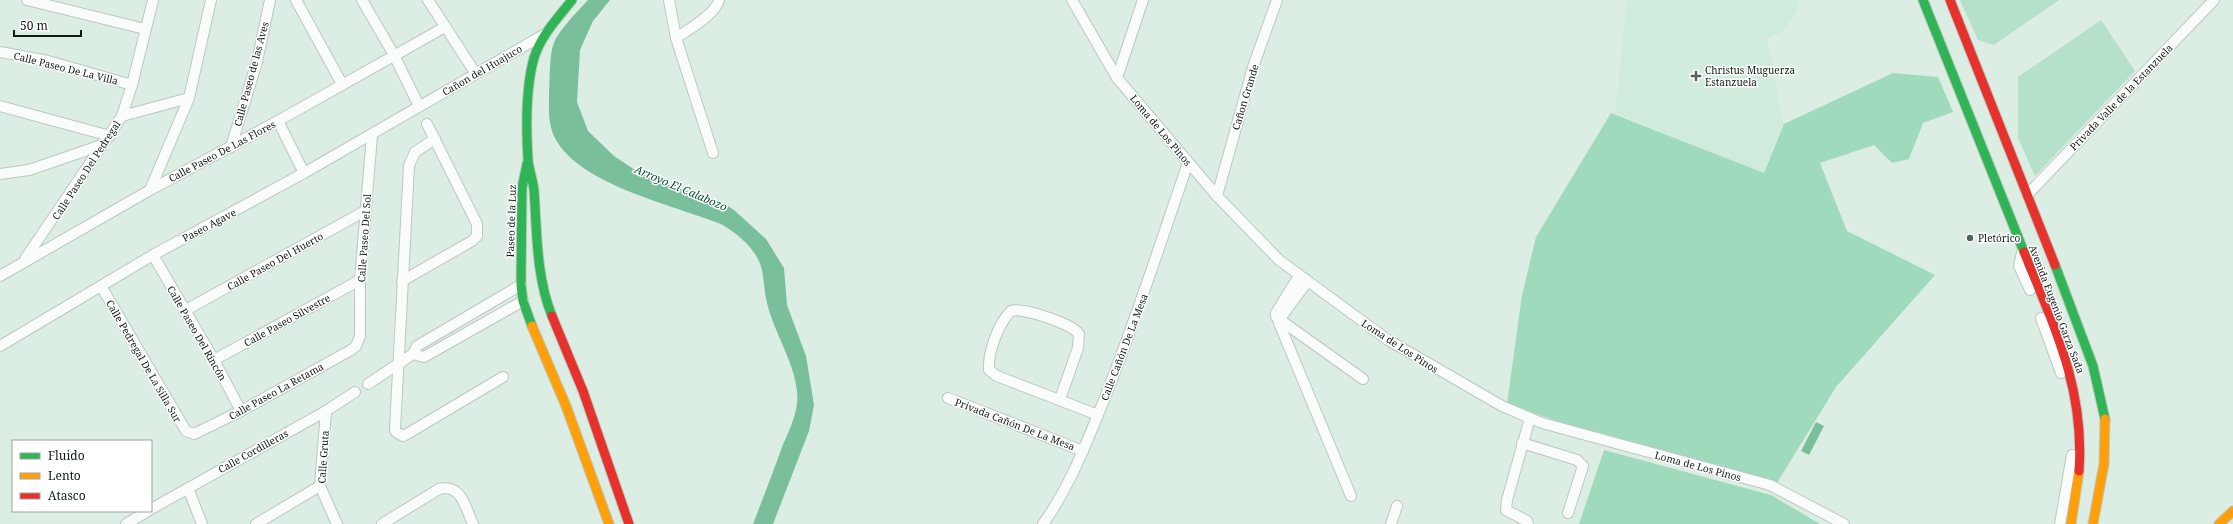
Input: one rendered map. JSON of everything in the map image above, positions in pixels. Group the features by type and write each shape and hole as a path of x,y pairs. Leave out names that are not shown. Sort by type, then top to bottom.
{"main road":[{"path":"528,162 527,108 530,78 534,59 545,34 572,0"},
{"name":"Avenida Eugenio Garza Sada","path":"1923,0 2065,354 2078,404 2081,453 2079,481 2071,524"},
{"name":"Avenida Eugenio Garza Sada","path":"1950,0 2080,328 2097,379 2103,406 2104,463 2093,524"},
{"name":"Paseo de la Luz","path":"528,162 522,188 521,285 523,301 532,328 566,406 609,524"},
{"name":"Paseo de la Luz","path":"528,162 534,187 540,268 547,304 552,320 572,360 629,524"},
{"path":"593,421 595,444 617,524"},
{"path":"2218,524 2233,511"}],"street":[{"path":"27,0 145,29"},
{"name":"Calle Paseo Del Pedregal","path":"23,262 79,182 122,116 132,84 153,0"},
{"path":"150,190 189,98 211,0"},
{"name":"Calle Paseo de las Aves","path":"231,147 257,62 270,0"},
{"path":"296,0 342,84"},
{"path":"362,0 394,55 419,106"},
{"path":"428,0 476,74"},
{"path":"669,0 676,38 713,153"},
{"path":"676,38 702,20 718,4 719,0"},
{"name":"Loma de Los Pinos","path":"1072,0 1117,78 1217,196 1279,260 1388,340 1502,406 1530,418 1770,485 1844,524"},
{"path":"1117,78 1142,0"},
{"name":"Cañon Grande","path":"1217,196 1253,67 1277,0"},
{"name":"Privada Valle de la Estanzuela","path":"2028,194 2214,0"},
{"name":"Calle Paseo De Las Flores","path":"3,275 23,262 150,190 278,121 445,26"},
{"name":"Cañon del Huajuco","path":"419,106 545,34"},
{"name":"Calle Paseo De La Villa","path":"0,52 48,61 132,84"},
{"path":"122,116 189,98"},
{"path":"0,106 110,136"},
{"name":"Paseo Agave","path":"0,346 152,255 304,173 372,135 419,106"},
{"path":"278,121 304,173"},
{"path":"402,281 472,241 477,236 477,224 427,124"},
{"name":"Calle Paseo Del Sol","path":"359,340 360,280 372,135"},
{"path":"435,139 415,152 410,162 402,281 396,432 403,436 503,377"},
{"path":"0,174 29,170 102,145"},
{"name":"Calle Cañón De La Mesa","path":"1043,524 1054,509 1073,474 1098,415 1136,319 1188,163"},
{"name":"Calle Paseo Del Huerto","path":"184,311 365,211"},
{"path":"2022,249 2019,266 2058,361 2069,410 2072,452 2070,474 2060,524"},
{"name":"Calle Paseo Del Rincón","path":"152,255 214,360 241,411"},
{"path":"0,283 3,275"},
{"path":"1299,276 1276,313 1276,317 1279,320 1351,496"},
{"name":"Calle Paseo Silvestre","path":"214,360 360,280"},
{"path":"1279,320 1308,282"},
{"path":"368,384 399,365 413,354 417,346 521,285"},
{"name":"Calle Pedregal De La Silla Sur","path":"101,286 181,424 190,434"},
{"path":"497,299 502,312"},
{"path":"413,354 424,356 523,301"},
{"path":"1060,399 1078,348 1079,334 1070,327 1022,310 1011,311 1003,320 990,355 989,370 997,376 1060,399 1098,415"},
{"path":"1279,320 1363,379"},
{"name":"Calle Paseo La Retama","path":"190,434 201,431 241,411 351,350 359,340"},
{"name":"Calle Cordilleras","path":"152,508 326,411 355,392"},
{"name":"Privada Cañón De La Mesa","path":"948,398 1083,450"},
{"name":"Calle Gruta","path":"326,411 320,486 337,524"},
{"path":"1528,524 1527,521 1506,510 1507,500 1530,418"},
{"path":"1522,444 1577,460 1583,466 1568,513"},
{"path":"256,524 320,486"},
{"path":"188,488 202,524"},
{"path":"382,524 439,489 451,488 460,495 473,524"},
{"path":"1392,524 1397,506"},
{"path":"126,524 146,512"}],"shaded area":[{"path":"588,0 610,0 593,21 580,50 577,102 588,131 614,156 635,170 655,180 725,204 734,210 766,239 784,268 787,305 806,356 814,405 809,431 773,524 753,524 793,421 797,404 797,392 791,366 770,315 762,270 758,259 743,240 723,225 653,200 602,179 580,165 563,149 552,131 549,117 549,103 552,48 560,32"},
{"name":"Christus Muguerza Estanzuela","path":"1627,0 1799,0 1796,12 1783,31 1767,39 1783,124 1764,173 1615,113"},
{"path":"1960,0 2059,0 1994,45 1978,40"},
{"path":"2101,20 2135,71 2035,176 2018,138 2018,77"},
{"path":"1893,73 1938,77 1953,112 1923,123 1909,159 1892,163 1874,145 1820,163 1847,231 1935,275 1836,387 1777,483 1569,425 1507,404 1522,295 1536,237 1611,113 1764,173 1784,124"},
{"path":"1816,422 1824,426 1809,455 1801,451"},
{"path":"1604,450 1771,495 1820,524 1579,524"}],"traffic: fast":[{"path":"552,316 543,286 538,254 534,190 528,160 528,96 531,70 537,50 550,27 572,0"},
{"path":"1923,0 2024,252"},
{"path":"527,164 522,188 521,285 523,301 532,326"},
{"path":"2055,265 2093,366 2105,419"}],"traffic: slow":[{"path":"532,326 566,406 609,524"},
{"path":"2093,524 2104,464 2105,419"},
{"path":"2071,524 2079,471"},
{"path":"2219,524 2233,511"}],"traffic: jam":[{"path":"1950,0 2055,265"},
{"path":"2024,252 2056,332 2072,385 2080,441 2079,471"},
{"path":"552,316 583,391 629,524"}],"place":[{"name":"Christus Muguerza Estanzuela","path":"1696,76"},
{"name":"Pletórico","path":"1970,238"}],"water label":[{"name":"Arroyo El Calabozo","path":"681,188"}]}
